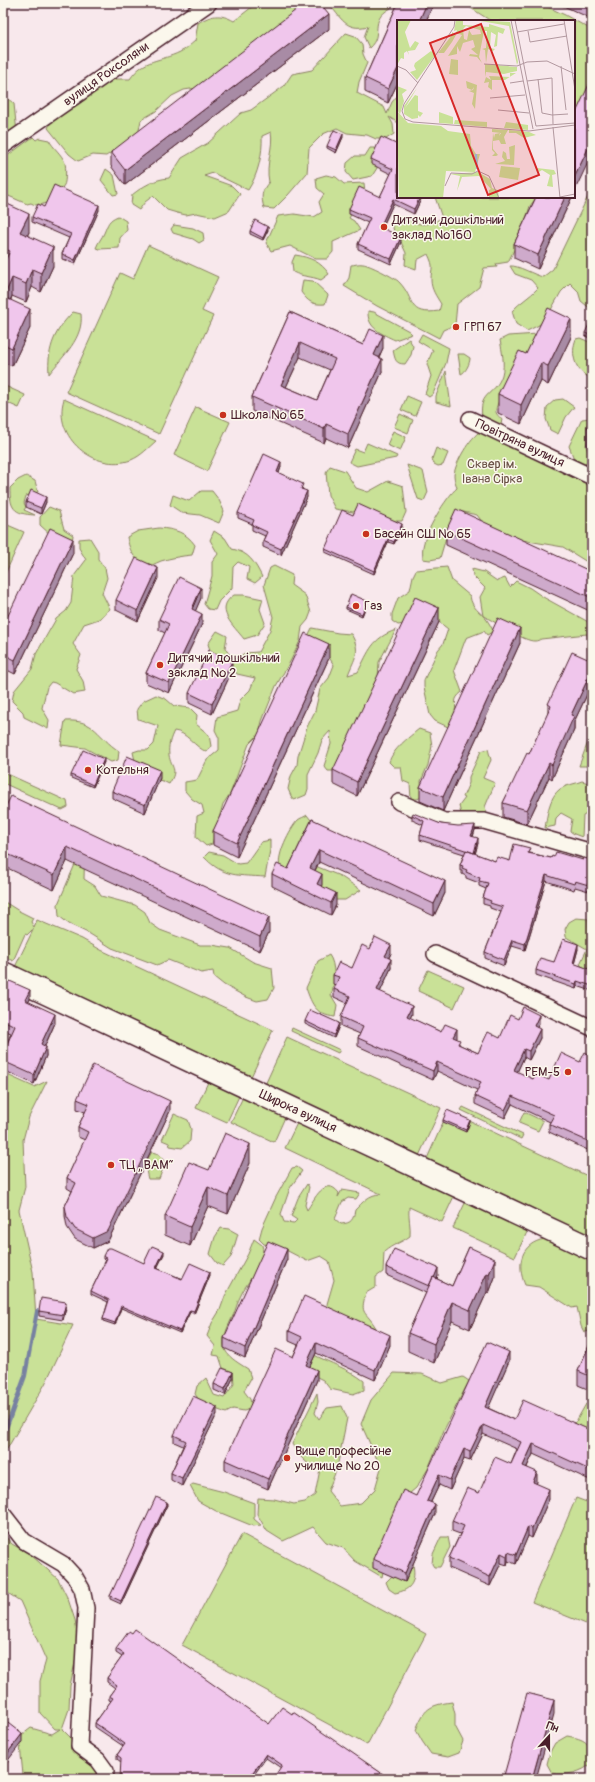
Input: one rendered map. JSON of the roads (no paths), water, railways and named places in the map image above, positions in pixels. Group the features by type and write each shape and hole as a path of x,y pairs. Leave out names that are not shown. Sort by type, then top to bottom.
{"street":[{"name":"вулиця Роксоляни","path":"3,146 209,3"},
{"name":"Повітряна вулиця","path":"470,420 592,477"},
{"path":"399,802 444,821 484,821 592,852"},
{"path":"435,954 592,1028"},
{"name":"Широка вулиця","path":"3,973 592,1248"},
{"path":"3,1514 24,1541 63,1564 75,1577 82,1589 86,1608 79,1746 98,1760 106,1771 105,1779"}],"waterway":[{"path":"3,1437 25,1376 37,1311"}],"place":[{"name":"Дитячий дошкільний заклад №160","path":"384,227"},
{"name":"ГРП 67","path":"456,327"},
{"name":"Школа № 65","path":"223,415"},
{"name":"Басейн СШ № 65","path":"366,534"},
{"name":"Газ","path":"356,606"},
{"name":"Дитячий дошкільний заклад № 2","path":"160,665"},
{"name":"Котельня","path":"88,770"},
{"name":"РЕМ-5","path":"568,1072"},
{"name":"ТЦ „ВАМ“","path":"111,1165"},
{"name":"Вище професійне училище № 20","path":"287,1458"}],"park label":[{"name":"Сквер ім. Івана Сірка","path":"492,472"}]}
